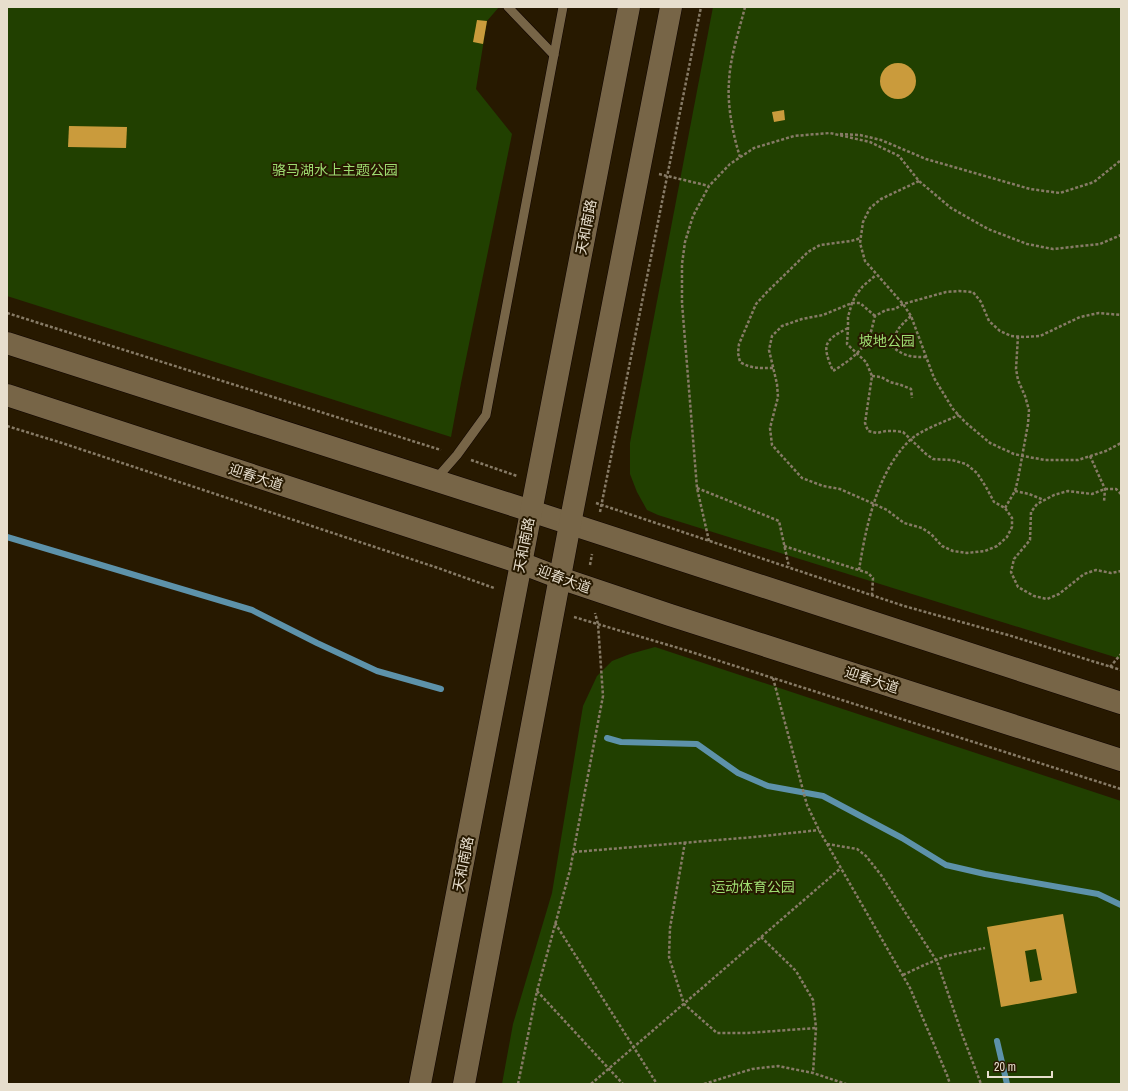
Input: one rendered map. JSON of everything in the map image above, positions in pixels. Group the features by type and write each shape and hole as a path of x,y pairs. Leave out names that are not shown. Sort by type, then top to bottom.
{"main road":[{"name":"天和南路","path":"420,1084 628,7"},
{"path":"464,1084 570,524 671,7"},
{"path":"7,343 531,511 1121,703"},
{"name":"迎春大道","path":"7,395 521,563 560,578 1121,760"}],"lane":[{"path":"508,7 554,55"},
{"path":"435,480 457,455 486,415 563,7"}],"path":[{"path":"740,158 730,111 729,82 733,56 745,7"},
{"path":"830,133 870,142 899,156 919,181 951,208 988,229 1027,244 1053,249 1100,244 1121,235"},
{"path":"709,541 696,488 682,303 682,264 685,242 693,216 709,186 730,164 754,148 794,136 830,133 860,135 882,140 926,159 1030,189 1060,192 1094,182 1121,160"},
{"path":"640,169 709,186"},
{"path":"919,181 881,199 870,208 864,222 860,243 865,261 912,316 934,378 953,408 965,422 990,444 1023,456 1044,460 1078,460 1106,451 1121,443"},
{"path":"773,368 748,367 740,362 738,353 739,344 756,304 766,292 808,252 820,245 851,241 861,238"},
{"path":"875,316 860,303 852,303 823,315 802,319 782,326 772,336 769,350 777,384 778,396 770,428 772,445 802,478 823,486 840,489 887,510 904,523 922,528 931,534 942,546 967,553 985,551 997,546 1007,537 1012,527 1012,518 1005,508 994,502 977,472 966,464 952,460 933,459 903,432 886,430 877,433 868,431 865,423 872,376 866,362 847,344 848,317 852,303 856,295 863,286 876,275"},
{"path":"848,328 829,339 826,347 833,371 843,365 864,346 869,336 875,316 886,310 895,309 903,304 946,292 972,292 981,302 989,321 1000,331 1011,336 1040,336 1080,317 1100,313 1121,315"},
{"path":"912,316 899,327 894,338 893,347 902,354 912,357 927,358"},
{"path":"1005,508 1015,491 1028,424 1029,410 1026,396 1018,380 1016,369 1018,336"},
{"path":"872,376 881,377 890,382 901,384 911,389 912,398"},
{"path":"859,570 870,518 887,470 899,452 911,439 959,415"},
{"path":"1090,456 1105,489 1104,502"},
{"path":"696,488 779,521 789,568"},
{"path":"1121,494 1116,489 1105,489 1092,494 1068,491 1054,495 1037,504 1031,512 1030,540 1014,559 1011,572 1018,587 1034,596 1047,599 1059,594 1084,574 1096,570 1111,572 1121,571"},
{"path":"1015,491 1045,500"},
{"path":"784,546 868,573 873,578 872,595"},
{"path":"1110,667 1121,654"},
{"path":"773,678 807,803 819,830 910,988 948,1075 950,1084"},
{"path":"574,852 819,830"},
{"path":"685,842 670,928 669,957 684,1004 717,1033 816,1028"},
{"path":"827,844 857,849 866,856 881,875 936,960 981,1084"},
{"path":"591,1084 841,868"},
{"path":"555,923 657,1084"},
{"path":"761,937 796,970 813,1000 816,1028 813,1073"},
{"path":"903,975 946,956 985,948"},
{"path":"537,991 623,1084"},
{"path":"704,1084 752,1069 778,1066 813,1073 846,1084"}],"green space":[{"name":"骆马湖水上主题公园","path":"7,7 499,7 487,21 476,89 512,134 451,437 7,296"},
{"name":"坡地公园","path":"713,7 1121,7 1121,659 658,515 647,510 637,492 630,474 630,443"},
{"name":"运动体育公园","path":"655,647 1121,801 1121,1084 502,1084 513,1024 552,893 583,706 597,676 612,661"}],"building":[{"path":"477,20 487,21 483,44 473,42"},
{"path":"902,63 911,68 915,74 915,88 911,94 902,99 894,99 885,94 881,88 880,77 885,68 891,64"},
{"path":"784,110 785,120 774,122 772,112"},
{"path":"69,126 127,127 126,148 68,147"},
{"path":"1063,914 1077,993 1001,1007 987,927","holes":["1036,949 1042,980 1030,982 1025,951"]}],"waterway":[{"path":"7,537 252,610 377,671 441,689"},
{"path":"607,738 621,742 697,744 738,773 768,786 823,796 902,838 946,865 985,874 1098,894 1121,905"},
{"path":"997,1041 1007,1084"}]}
